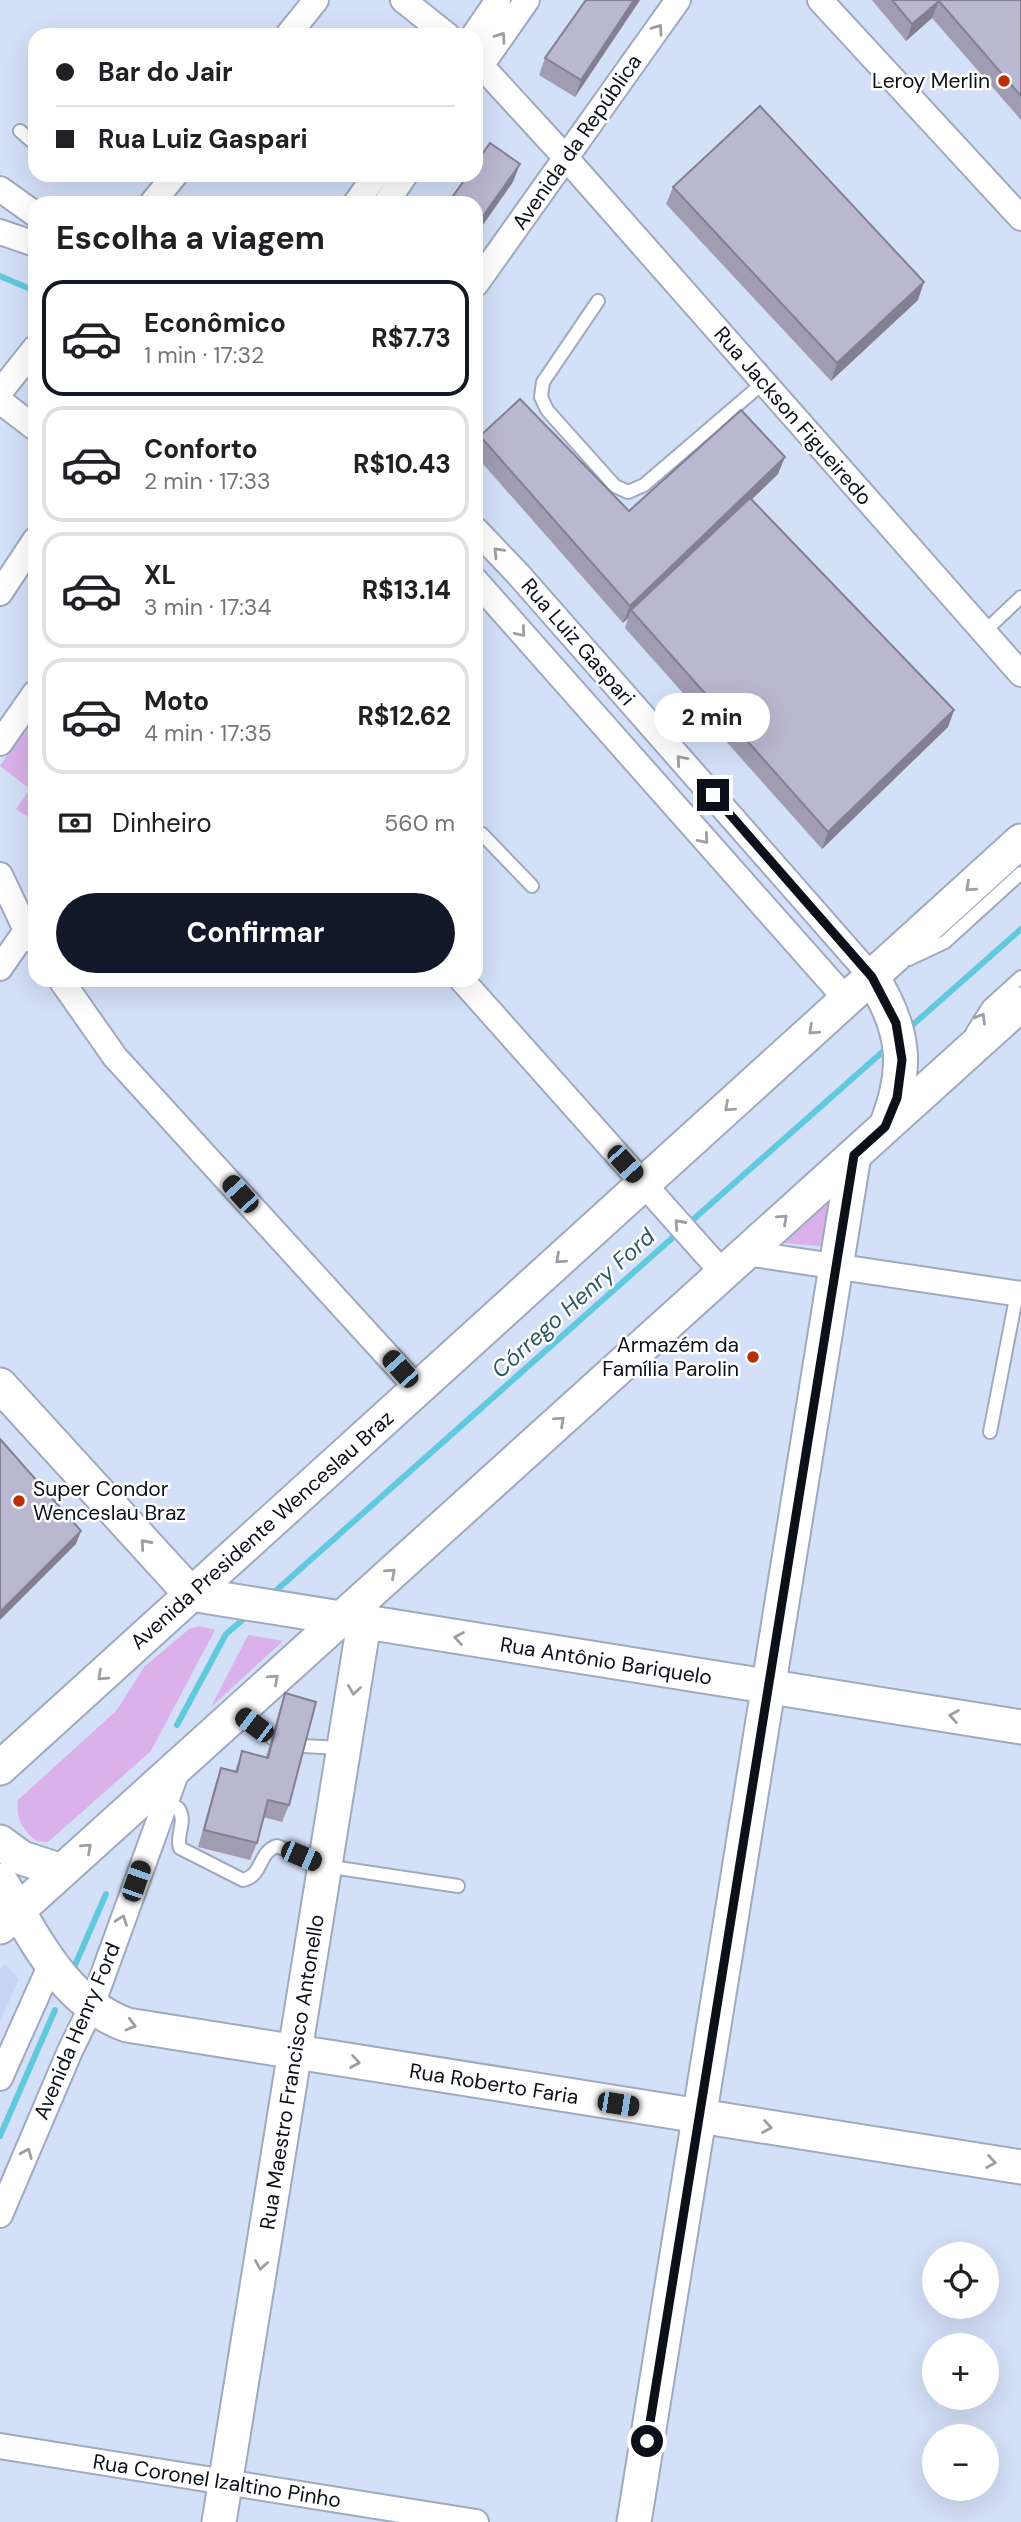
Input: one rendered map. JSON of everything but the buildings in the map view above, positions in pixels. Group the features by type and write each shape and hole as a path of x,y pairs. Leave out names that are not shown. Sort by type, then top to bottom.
{"main road":[{"name":"Avenida Presidente Wenceslau Braz","path":"0,1768 418,1389 650,1192 846,999 875,983 1021,841"},
{"path":"875,983 896,1023 902,1060 891,1113"},
{"path":"9,1919 237,1712 352,1621 854,1155 891,1113 951,1068 1021,1004"},
{"path":"634,2522 854,1155"},
{"path":"0,1385 191,1594"},
{"name":"Rua Antônio Bariquelo","path":"191,1594 1021,1727"},
{"name":"Rua Maestro Francisco Antonello","path":"219,2522 344,1748 352,1621"},
{"path":"0,1842 22,1858 62,1871"},
{"name":"Rua Roberto Faria","path":"0,1880 9,1919 92,2008 127,2025 1021,2167"}],"street":[{"path":"294,28 316,0"},
{"path":"402,0 438,28"},
{"path":"479,28 498,0"},
{"path":"483,59 527,0"},
{"name":"Avenida da República","path":"483,274 678,0"},
{"path":"820,0 1021,218"},
{"name":"Rua Jackson Figueiredo","path":"483,71 566,158 1021,674"},
{"path":"158,196 169,182"},
{"path":"0,188 28,209"},
{"path":"0,232 28,242"},
{"path":"0,355 28,355"},
{"path":"0,392 28,357"},
{"path":"0,401 28,423"},
{"name":"Rua Luiz Gaspari","path":"483,537 518,573 875,983"},
{"path":"0,593 28,551"},
{"name":"Rua Luiz Gaspari","path":"483,589 846,999"},
{"path":"0,743 28,703"},
{"path":"0,875 28,923"},
{"path":"0,968 28,935"},
{"path":"66,987 116,1057 418,1389"},
{"path":"468,987 701,1248 735,1263 836,1265 1019,1294"},
{"name":"Avenida Henry Ford","path":"0,2216 69,2051 92,2008 179,1766"},
{"path":"0,2078 51,1964"},
{"name":"Rua Coronel Izaltino Pinho","path":"0,2446 476,2522"}],"lane":[{"path":"20,131 28,138"},
{"path":"598,302 543,382 541,397 547,410 615,486 628,492 644,485 764,383"},
{"path":"984,632 1021,597"},
{"path":"483,835 532,886"},
{"path":"875,983 945,942 1021,873"},
{"path":"951,1068 989,1006 1021,977"},
{"path":"990,1432 1019,1294"},
{"path":"237,1712 272,1738"},
{"path":"303,1746 344,1748"},
{"path":"163,1805 178,1808 182,1813 183,1822 178,1841 180,1848 243,1880 257,1873 265,1854 277,1846 325,1866 458,1886"}],"shaded area":[{"path":"28,725 28,787 0,766"},
{"path":"28,792 28,817 16,809"},
{"path":"836,1194 831,1247 781,1243"},
{"path":"199,1626 215,1630 151,1751 48,1842 36,1841 21,1823 18,1800 117,1710 144,1667 189,1629"},
{"path":"248,1635 283,1641 211,1707"},
{"path":"5,1964 19,1979 0,2021 0,1968"}],"waterway":[{"path":"0,276 28,288"},
{"name":"Córrego Henry Ford","path":"907,1030 1021,929"},
{"name":"Córrego Henry Ford","path":"687,1225 888,1047"},
{"name":"Córrego Henry Ford","path":"271,1595 679,1232"},
{"name":"Córrego Henry Ford","path":"177,1725 226,1634 247,1616"},
{"name":"Córrego Henry Ford","path":"75,1965 106,1894"},
{"name":"Córrego Henry Ford","path":"0,2136 55,2010"}],"place":[{"name":"Leroy Merlin","path":"1004,81"},
{"name":"Armazém da Família Parolin","path":"753,1357"},
{"name":"Super Condor Wenceslau Braz","path":"19,1501"}],"route":[{"path":"647,2441 854,1155 885,1127 897,1098 902,1060 896,1023 872,977 713,795"}]}
